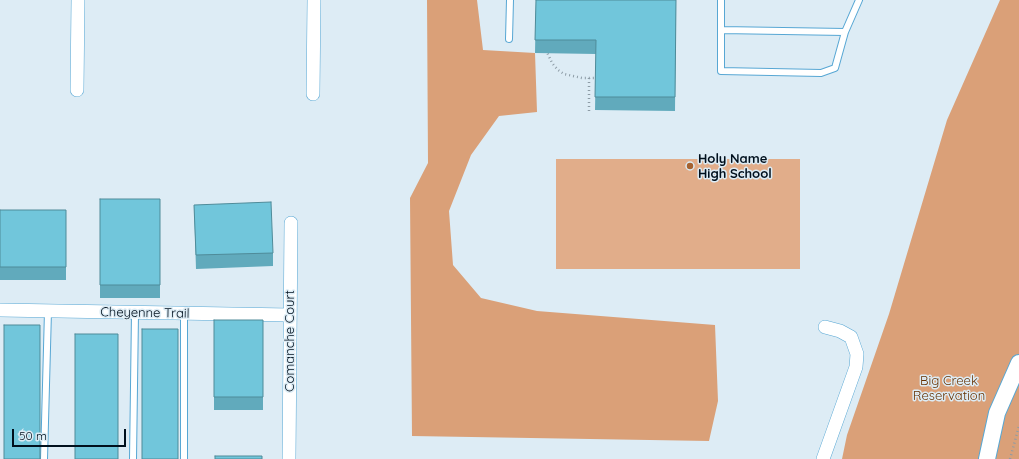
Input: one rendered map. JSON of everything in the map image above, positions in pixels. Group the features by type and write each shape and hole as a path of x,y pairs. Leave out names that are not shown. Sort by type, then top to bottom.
{"street":[{"path":"77,90 78,0"},
{"path":"313,94 314,0"},
{"name":"Comanche Court","path":"289,459 291,224"},
{"name":"Cheyenne Trail","path":"0,310 290,315"},
{"path":"823,459 856,367 857,354 851,337 840,331 825,327"},
{"path":"987,459 998,414 1019,363"}],"lane":[{"path":"509,39 510,0"},
{"path":"721,0 721,71 806,73 821,73 835,68 845,32 859,0"},
{"path":"721,30 845,32"},
{"path":"44,459 48,311"},
{"path":"133,459 135,313"},
{"path":"184,313 184,459"}],"path":[{"path":"545,46 545,50 552,63 564,74 597,78"},
{"path":"589,78 589,110"},
{"path":"1010,459 1019,426"}],"shaded area":[{"path":"556,159 800,159 800,269 556,269"}],"green space":[{"path":"427,0 477,0 483,50 535,53 537,112 499,116 471,155 449,211 453,265 481,298 537,311 715,325 718,401 709,441 412,436 410,198 428,163"},
{"name":"Big Creek Reservation","path":"1000,0 1019,0 1019,459 842,459 847,435 889,314 947,120"}],"building":[{"path":"536,0 676,0 675,97 595,97 596,40 535,40"},
{"path":"100,199 160,199 160,285 100,285"},
{"path":"271,202 273,253 196,255 194,205"},
{"path":"0,210 66,210 66,267 0,267"},
{"path":"214,320 263,320 263,397 214,397"},
{"path":"4,325 40,325 40,459 4,459"},
{"path":"142,329 178,329 178,459 142,459"},
{"path":"75,334 118,334 118,459 75,459"},
{"path":"215,456 262,456 262,459 215,459"}],"place":[{"name":"Holy Name High School","path":"690,166"}]}
